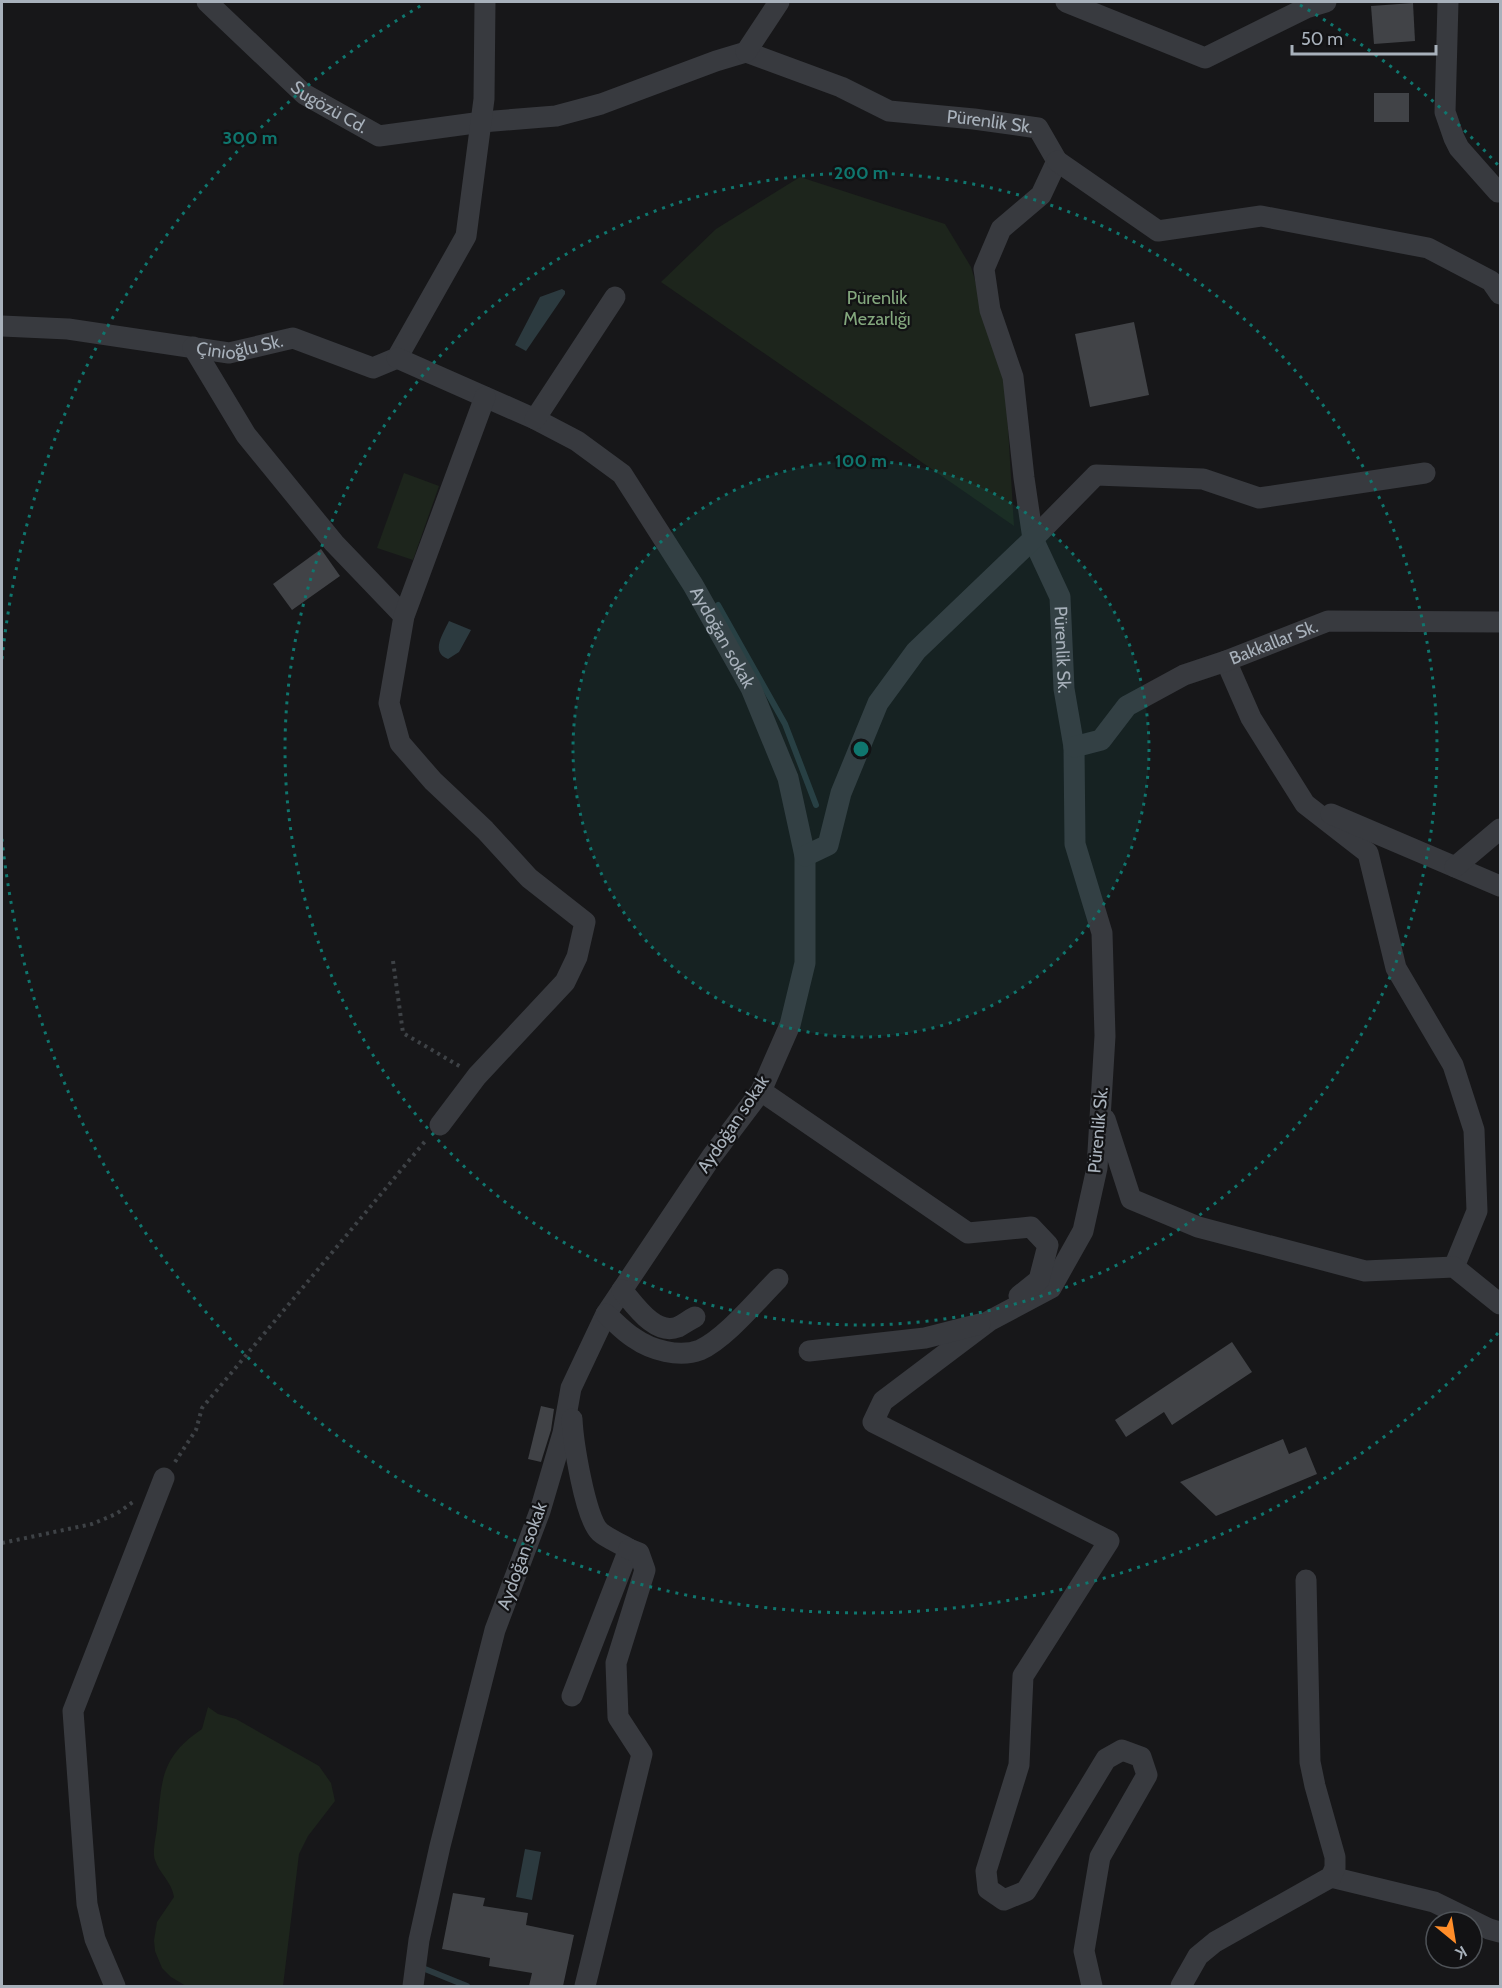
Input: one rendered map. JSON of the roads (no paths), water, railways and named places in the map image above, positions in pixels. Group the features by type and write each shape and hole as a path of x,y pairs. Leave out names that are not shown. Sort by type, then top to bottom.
{"street":[{"name":"Sugözü Cd.","path":"207,2 304,94 379,136 482,122"},
{"path":"397,358 466,236 482,122 486,40 484,2"},
{"path":"482,122 556,116 602,104 746,52 779,2"},
{"path":"1066,2 1205,58 1306,8 1326,2"},
{"path":"1448,2 1445,112 1459,148 1498,192"},
{"name":"Pürenlik Sk.","path":"746,52 841,87 889,111 1038,128 1057,161 1041,195 1001,229 984,268 990,310 1013,377 1033,539 1060,597 1064,689 1074,747 1075,844 1102,933 1105,1036 1097,1168 1083,1231 1051,1288 989,1321 882,1401 873,1422 1109,1541 1023,1676 1019,1766 986,1871 988,1889 1004,1900 1026,1891 1106,1759 1122,1750 1141,1758 1148,1775 1100,1857 1084,1951 1092,1986"},
{"path":"1057,161 1158,231 1261,216 1428,248 1491,281 1500,294"},
{"path":"535,419 615,297"},
{"name":"Çinioğlu Sk.","path":"2,326 68,329 229,353 293,338 373,368 397,358"},
{"path":"193,348 246,435 334,543 404,616"},
{"name":"Aydoğan sokak","path":"397,358 535,419 578,441 622,474 693,585 751,688 788,778 805,856 805,963 790,1026 761,1091 712,1156 606,1314 571,1388 563,1433 540,1511 495,1630 440,1846 419,1940 413,1986"},
{"path":"440,1125 477,1076 565,982 577,957 585,922 529,878 485,830 433,781 400,743 389,703 404,616 485,397"},
{"path":"805,856 828,846 841,793 878,704 916,651 1033,539 1095,475 1203,479 1259,498 1425,473"},
{"name":"Bakkallar Sk.","path":"1074,747 1101,740 1127,706 1184,675 1226,662 1328,621 1500,622"},
{"path":"1226,662 1251,718 1305,804 1368,853 1396,968 1453,1065 1474,1130 1477,1211 1454,1267"},
{"path":"1305,804 1500,886"},
{"path":"1455,867 1500,829"},
{"path":"761,1091 968,1233 1031,1227 1048,1245 1039,1280 989,1321 925,1338 809,1351"},
{"path":"1101,1107 1131,1199 1198,1227 1365,1271 1454,1267 1500,1304"},
{"path":"606,1314 634,1338 657,1349 681,1354 699,1350 723,1334 778,1279"},
{"path":"622,1290 644,1315 660,1328 676,1328 694,1317"},
{"path":"571,1388 573,1440 585,1496 598,1531 629,1549 639,1552 645,1570 616,1663 618,1717 642,1754 585,1986"},
{"path":"115,1986 95,1939 87,1904 73,1711 164,1478"},
{"path":"572,1696 629,1549"},
{"path":"1181,1986 1198,1956 1215,1942 1331,1877 1335,1868 1335,1857 1310,1762 1306,1580"},
{"path":"1331,1877 1434,1902 1489,1929 1500,1932"}],"waterway":[{"path":"718,605 785,724 816,805"},
{"path":"425,1969 467,1986"}],"park label":[{"name":"Pürenlik Mezarlığı","path":"877,308"}]}
